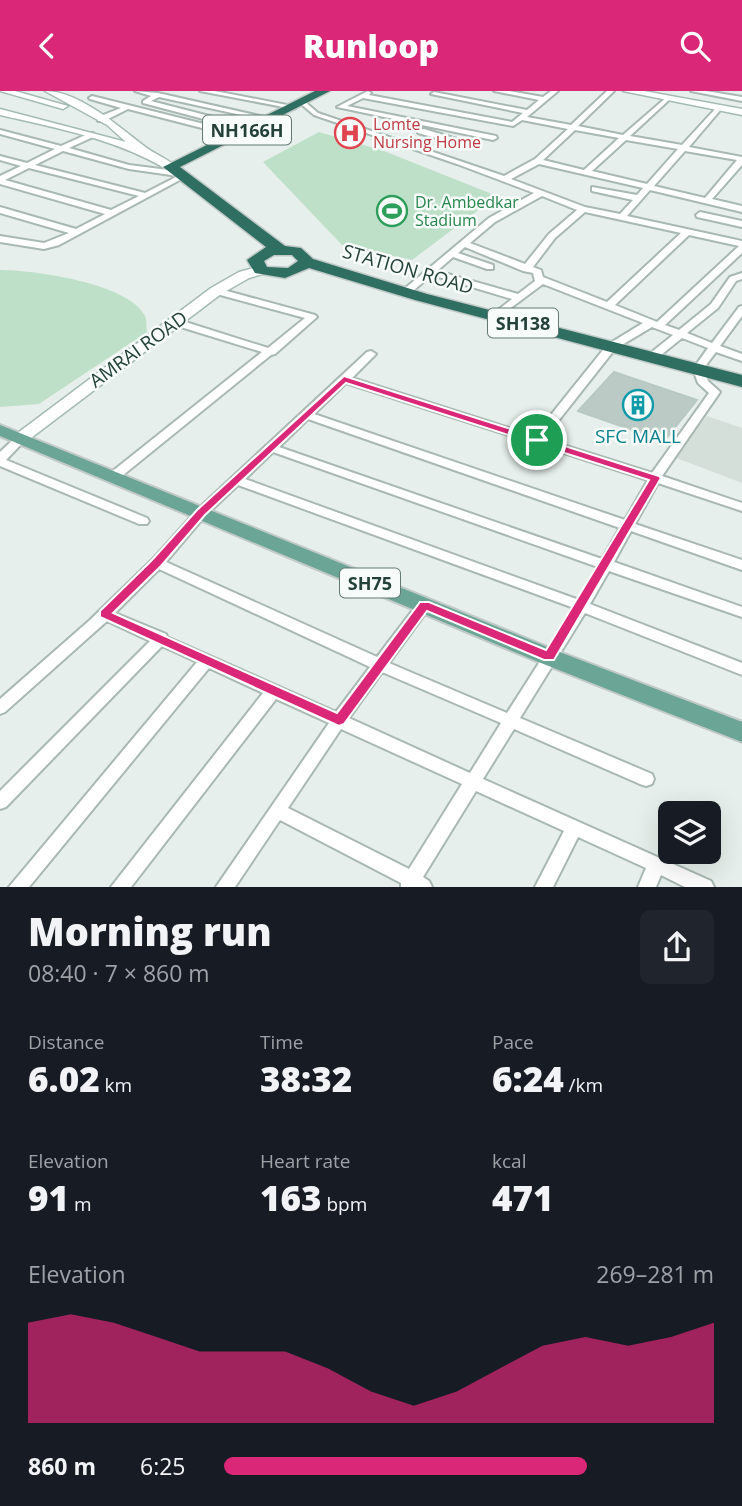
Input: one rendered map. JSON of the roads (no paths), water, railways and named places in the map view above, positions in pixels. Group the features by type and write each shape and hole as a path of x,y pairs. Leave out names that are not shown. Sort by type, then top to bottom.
{"highway":[{"name":"NH166H","path":"170,167 324,91"},
{"path":"170,167 185,175 279,249"},
{"path":"279,249 258,256 255,264 261,270 286,273 300,269 306,262"},
{"name":"STATION ROAD","path":"279,249 302,254 306,262 406,292 698,369 738,375"}],"main road":[{"path":"4,91 29,94 90,113"},
{"path":"50,91 101,119 170,167"},
{"path":"628,91 742,112"},
{"path":"0,104 29,94"},
{"path":"0,112 142,150"},
{"name":"AMRAI ROAD","path":"21,437 216,291 244,275 261,270"},
{"name":"SH75","path":"0,430 549,657 742,732"}],"street":[{"path":"138,91 269,119"},
{"path":"203,91 298,105 365,132 448,159 583,209 742,246"},
{"path":"372,91 340,107 474,146"},
{"path":"497,91 545,99"},
{"path":"448,159 493,138 555,91"},
{"path":"504,179 538,161 611,91"},
{"path":"694,91 742,99"},
{"path":"365,132 392,120 436,92 575,128 742,160 706,200"},
{"path":"158,95 145,102 249,129"},
{"path":"362,96 513,124"},
{"path":"92,98 237,135"},
{"path":"585,173 668,98"},
{"path":"101,119 128,107"},
{"path":"621,218 719,108"},
{"path":"392,120 493,138"},
{"path":"0,132 129,167 185,175"},
{"path":"0,180 90,135"},
{"path":"0,158 144,195"},
{"path":"538,161 742,209"},
{"path":"2,242 44,246 77,232 185,175"},
{"path":"0,180 111,213"},
{"path":"595,189 637,198"},
{"path":"406,292 492,220 541,193"},
{"path":"0,209 77,232"},
{"path":"526,269 552,236 583,209"},
{"path":"700,215 742,224"},
{"path":"609,306 686,233"},
{"path":"466,244 609,306 742,358"},
{"path":"537,440 611,347 655,324 742,246"},
{"path":"453,254 490,267"},
{"path":"431,272 520,298"},
{"path":"496,316 520,298 540,276"},
{"path":"652,357 715,306 733,279 742,276"},
{"path":"113,477 312,317 216,291"},
{"path":"278,810 414,884 473,781 582,606 655,478 715,392 704,383 698,369 742,310"},
{"path":"175,322 271,352"},
{"path":"0,708 104,614 157,563 201,513 371,354"},
{"path":"344,379 742,507"},
{"path":"306,415 742,565"},
{"path":"21,437 0,461 143,521"},
{"path":"271,448 742,612"},
{"path":"236,480 582,606 742,669"},
{"path":"157,563 380,665 646,779"},
{"path":"225,887 339,720 424,605"},
{"path":"104,614 705,887"},
{"path":"0,802 161,638"},
{"path":"18,887 207,660"},
{"path":"120,887 273,691"},
{"path":"544,887 574,828"},
{"path":"647,887 656,865"}],"place":[{"name":"Lomte Nursing Home","path":"350,133"},
{"name":"Dr. Ambedkar Stadium","path":"392,211"},
{"name":"SFC MALL","path":"638,405"}]}
